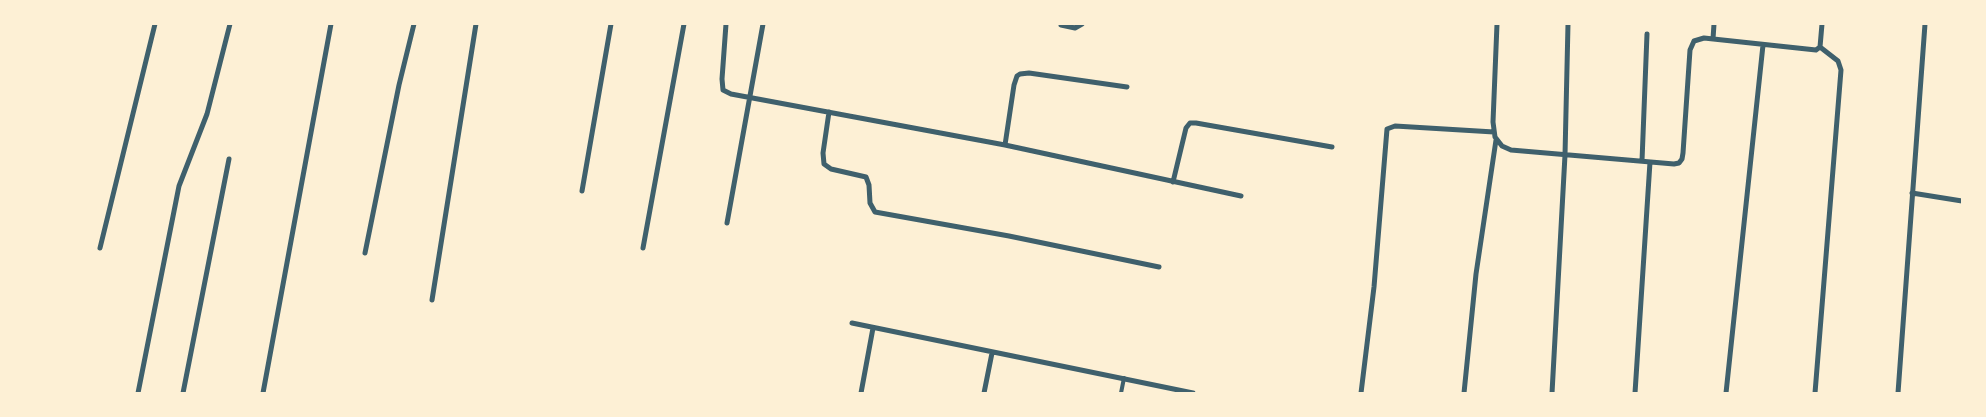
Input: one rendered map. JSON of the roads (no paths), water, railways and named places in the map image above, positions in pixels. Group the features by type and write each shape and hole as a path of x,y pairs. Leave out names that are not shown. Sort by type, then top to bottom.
{"street":[{"path":"100,248 155,24"},
{"path":"138,393 179,186 207,114 230,24"},
{"path":"264,393 331,24"},
{"path":"365,253 399,85 414,24"},
{"path":"432,300 476,24"},
{"path":"582,191 611,24"},
{"path":"643,248 684,24"},
{"path":"726,24 722,86 726,92 749,98 1005,145 1241,196"},
{"path":"727,223 763,24"},
{"path":"1060,26 1075,28 1082,24"},
{"path":"1464,393 1476,274 1496,140 1494,132 1497,24"},
{"path":"1552,393 1565,155 1568,24"},
{"path":"1713,39 1714,24"},
{"path":"1820,47 1822,24"},
{"path":"1898,393 1925,24"},
{"path":"1642,161 1646,34"},
{"path":"1496,140 1502,146 1511,150 1679,163 1682,159 1692,45 1698,39 1811,50 1816,50 1820,47"},
{"path":"1726,393 1763,45"},
{"path":"1815,393 1841,70 1838,61 1820,47"},
{"path":"1005,145 1014,85 1020,74 1029,73 1127,87"},
{"path":"829,112 823,153 824,164 831,169 866,178 869,185 870,203 875,212 1159,266"},
{"path":"1173,182 1186,128 1193,123 1332,147"},
{"path":"1361,393 1374,287 1387,129 1395,126 1494,132"},
{"path":"182,393 229,159"},
{"path":"1635,393 1650,162"},
{"path":"1912,193 1962,201"},
{"path":"852,322 992,353 1193,393"},
{"path":"861,393 873,328"},
{"path":"984,393 992,353"}],"lane":[{"path":"1121,393 1124,378"}]}
